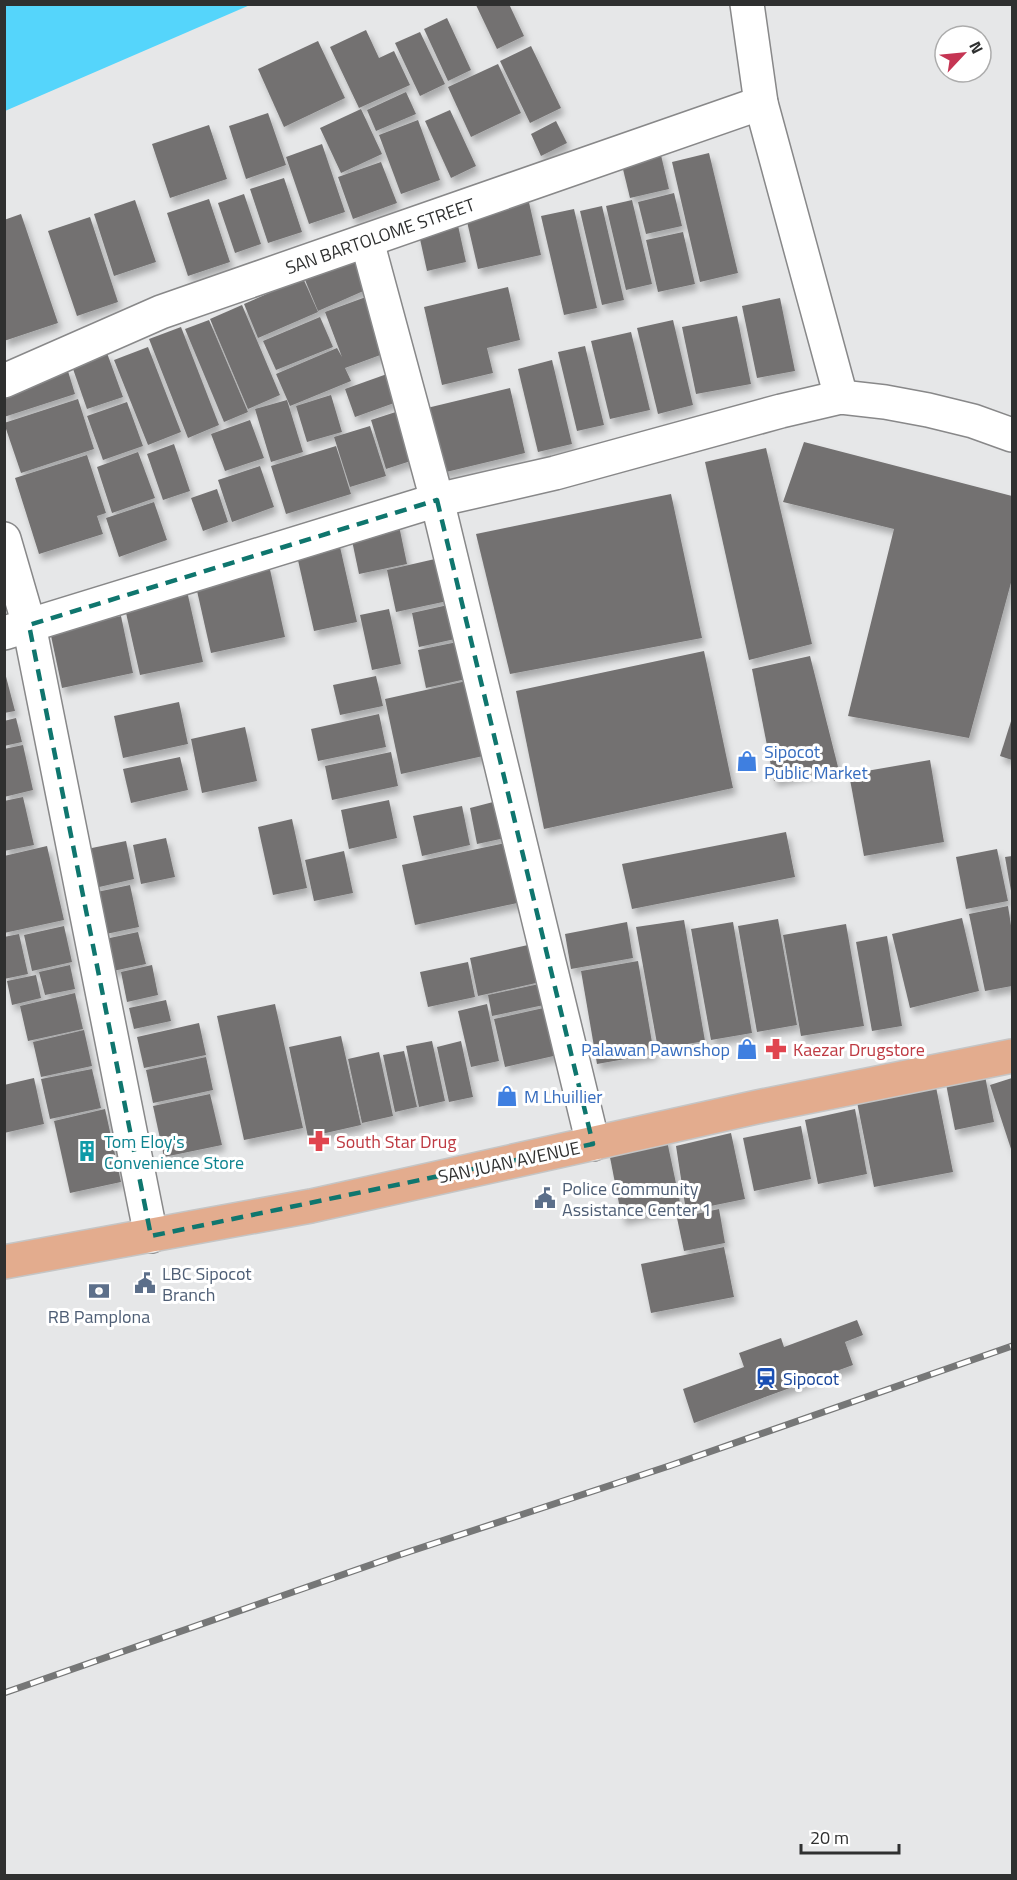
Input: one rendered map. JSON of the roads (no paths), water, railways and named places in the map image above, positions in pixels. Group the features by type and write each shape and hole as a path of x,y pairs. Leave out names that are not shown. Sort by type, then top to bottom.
{"highway":[{"name":"SAN JUAN AVENUE","path":"4,1262 310,1206 768,1104 1012,1056"}],"street":[{"path":"747,4 761,103 842,397"},
{"name":"SAN BARTOLOME STREET","path":"4,381 160,312 761,103"},
{"path":"367,241 437,500 593,1144"},
{"path":"16,629 437,500 555,473 781,411 842,397 928,410 973,421 1012,435"},
{"path":"4,539 16,629 151,1236"}],"water":[{"path":"5,4 250,4 250,5 5,111"}],"railway":[{"path":"4,1693 396,1556 669,1466 1012,1346"}],"place":[{"name":"Sipocot Public Market","path":"747,761"},
{"name":"Palawan Pawnshop","path":"747,1049"},
{"name":"Kaezar Drugstore","path":"776,1049"},
{"name":"M Lhuillier","path":"507,1096"},
{"name":"South Star Drug","path":"319,1141"},
{"name":"Tom Eloy's Convenience Store","path":"87,1151"},
{"name":"Police Community Assistance Center 1","path":"545,1198"},
{"name":"LBC Sipocot Branch","path":"145,1283"},
{"name":"RB Pamplona","path":"99,1291"},
{"name":"Sipocot","path":"766,1378"}]}
